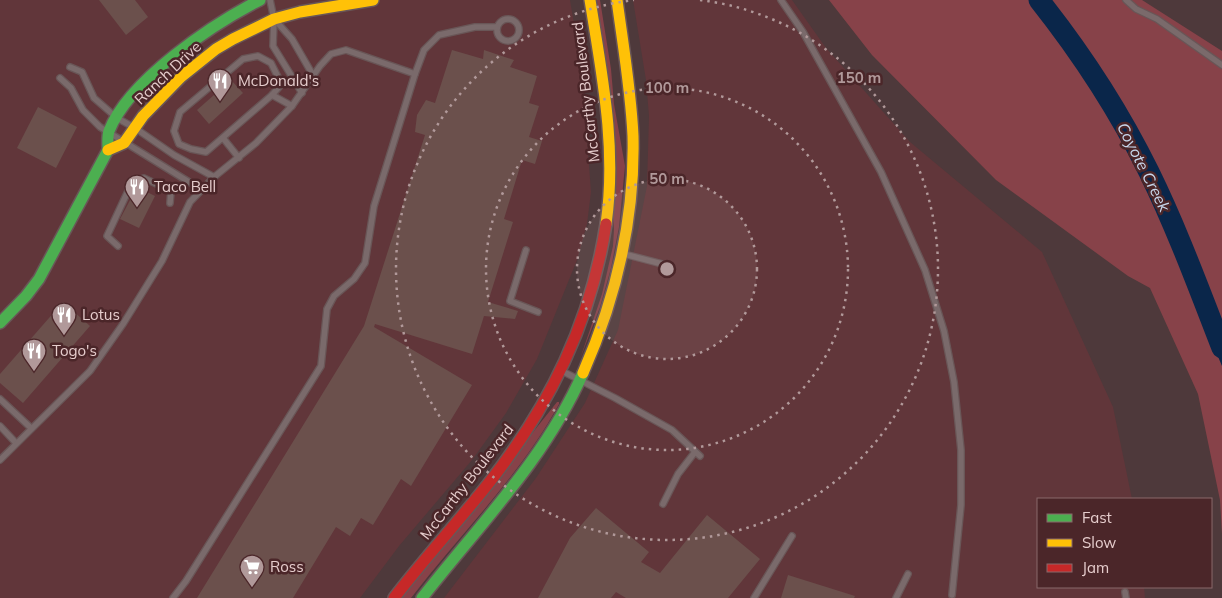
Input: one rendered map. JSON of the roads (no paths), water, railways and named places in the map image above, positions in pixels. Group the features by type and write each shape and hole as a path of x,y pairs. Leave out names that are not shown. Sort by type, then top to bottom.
{"main road":[{"name":"Ranch Drive","path":"108,132 126,104 167,62 190,42 260,0"},
{"name":"Ranch Drive","path":"124,143 143,116 181,77 204,58 234,39 274,19 300,12 374,0"},
{"name":"McCarthy Boulevard","path":"394,598 501,468 523,436 562,371 587,302 604,234 611,180 609,129 590,0"},
{"path":"422,598 523,474 562,416 580,380 608,309 622,254 630,211 634,154 628,81 617,0"},
{"path":"0,323 26,296 39,278 108,150 108,132"},
{"path":"108,150 124,143"}],"lane":[{"path":"270,0 274,19 274,46 302,93"},
{"path":"781,0 803,32 881,172 925,270 944,331 954,382 961,450 961,505 952,596"},
{"path":"1126,0 1136,9 1157,19 1222,65"},
{"path":"274,19 292,39 314,77"},
{"path":"513,19 519,25 519,34 513,40 504,41 498,36 496,27 501,20 513,19"},
{"path":"173,598 186,581 321,366 326,309 334,296 354,279 366,263 374,206 424,50 439,35 475,27 496,27"},
{"path":"0,460 90,371 123,324 162,261 190,202 214,177 256,143 292,106 330,54 346,50 415,74"},
{"path":"258,56 272,63 280,81 279,87 272,95 206,152 179,144 174,131 180,112 244,59 258,56"},
{"path":"70,66 82,72 94,98 117,118 174,155 214,177"},
{"path":"60,78 72,88 83,110 100,127 202,190"},
{"path":"272,95 292,106"},
{"path":"223,138 239,158"},
{"path":"118,246 107,236 129,189 136,181 144,178 171,191 170,203"},
{"path":"526,250 510,301 538,312"},
{"path":"622,254 670,266"},
{"path":"562,371 672,430 698,454 678,474 663,504"},
{"path":"0,399 31,428"},
{"path":"0,426 16,443"},
{"path":"754,598 792,536"},
{"path":"896,598 908,574"}],"water":[{"path":"1217,314 1222,327 1222,366 1203,321"}],"waterway":[{"name":"Coyote Creek","path":"1039,0 1070,41 1098,83 1137,149 1178,237 1222,348"}],"place":[{"name":"McDonald's","path":"220,102"},
{"name":"Taco Bell","path":"137,208"},
{"name":"Lotus","path":"64,336"},
{"name":"Togo's","path":"34,372"},
{"name":"Ross","path":"252,588"}]}
